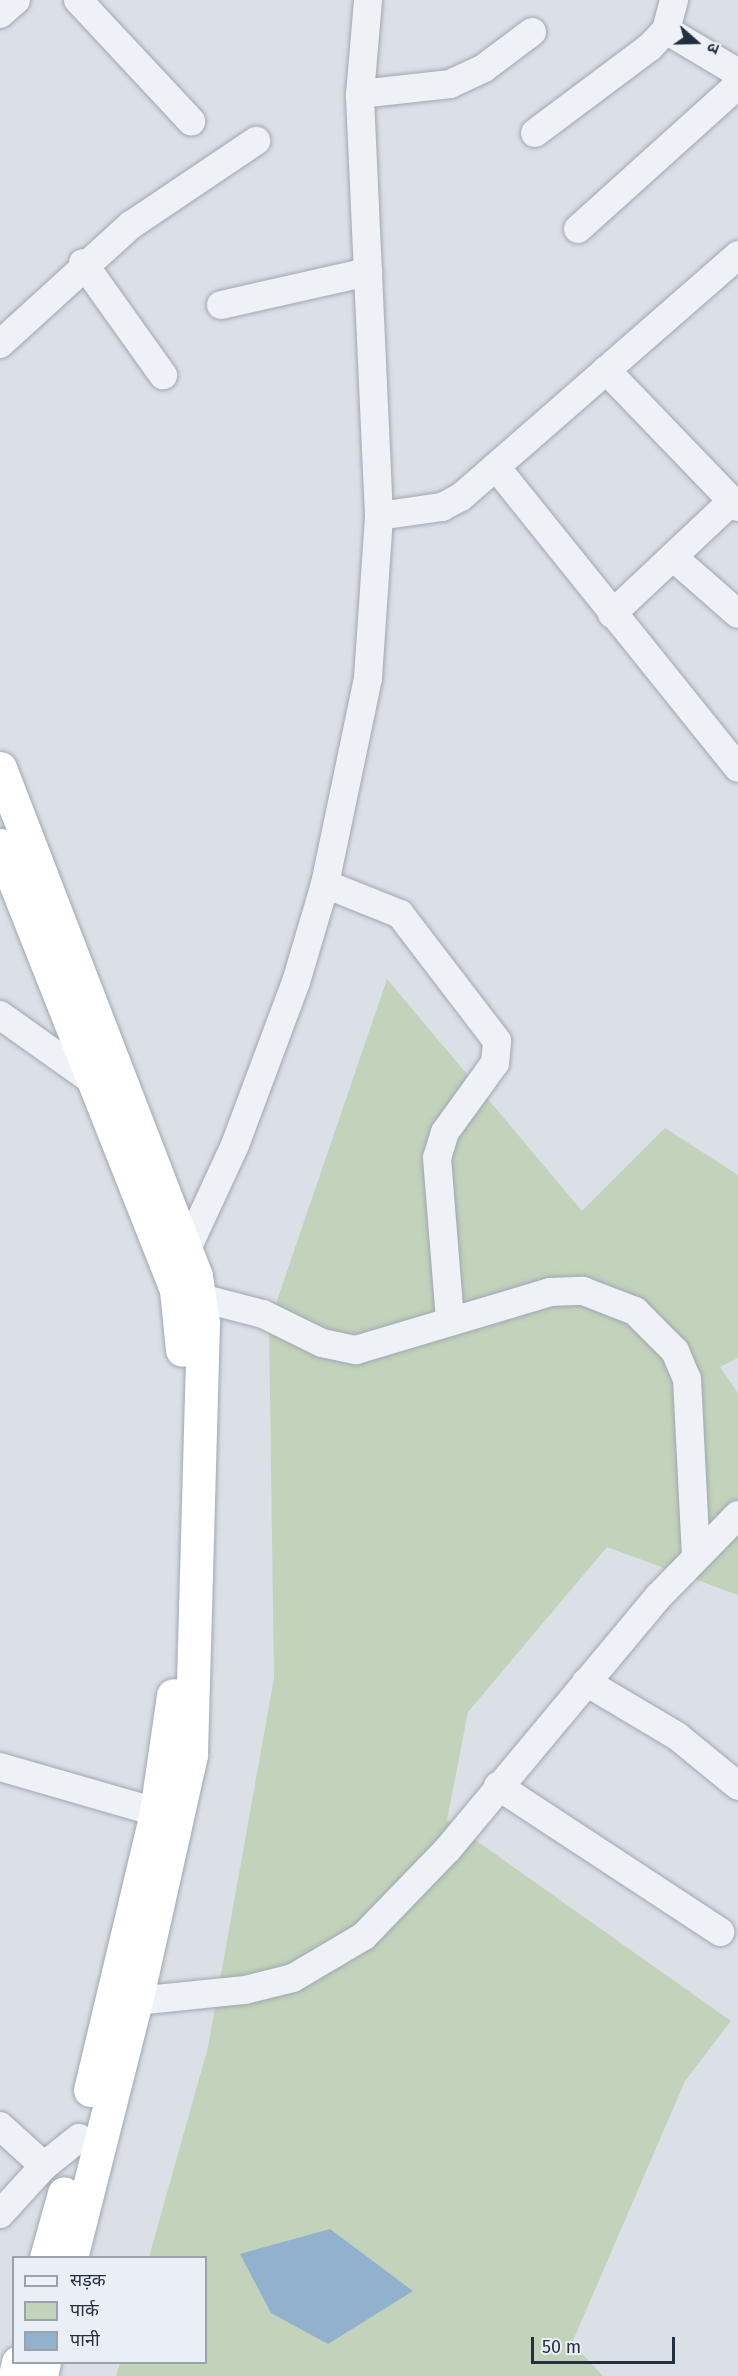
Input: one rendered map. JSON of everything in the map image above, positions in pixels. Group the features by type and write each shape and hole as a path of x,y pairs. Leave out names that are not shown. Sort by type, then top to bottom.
{"highway":[{"path":"0,768 186,1251 201,1298 190,1755 136,2001 72,2256"},
{"path":"0,845 90,1079 166,1263 180,1320 174,1688 156,1812 79,2138 47,2256"}],"street":[{"path":"0,15 16,0"},
{"path":"78,0 191,121"},
{"path":"186,1251 276,1041 325,884 368,678 378,516 360,94 368,0"},
{"path":"535,133 666,30 674,0"},
{"path":"666,30 738,73"},
{"path":"360,94 450,84 484,68 532,32"},
{"path":"578,229 738,86"},
{"path":"0,344 83,263 256,141"},
{"path":"378,516 442,507 496,467 738,255"},
{"path":"83,263 163,375"},
{"path":"221,305 368,272"},
{"path":"606,370 734,505 673,557 612,614"},
{"path":"496,467 738,768"},
{"path":"673,557 738,614"},
{"path":"325,884 400,914 497,1041 495,1064 445,1131 437,1158 450,1320"},
{"path":"0,1015 90,1079"},
{"path":"201,1298 262,1314 341,1349 356,1350 450,1320 550,1292 584,1291 635,1311 657,1329 687,1379 696,1555"},
{"path":"136,2001 245,1990 293,1978 331,1959 399,1901 696,1555 738,1515"},
{"path":"586,1682 677,1736 738,1786"},
{"path":"0,1767 156,1812"},
{"path":"498,1786 720,1932"},
{"path":"0,2126 44,2166"},
{"path":"0,2214 44,2166 79,2138"}],"green space":[{"path":"387,979 582,1211 665,1128 738,1175 738,1358 720,1367 738,1393 738,1595 607,1547 468,1712 447,1820 731,2021 685,2081 572,2343 603,2376 116,2376 120,2364 207,2364 207,2256 149,2256 208,2047 274,1678 269,1324"}],"water":[{"path":"330,2229 413,2291 328,2344 271,2313 240,2254"}]}
